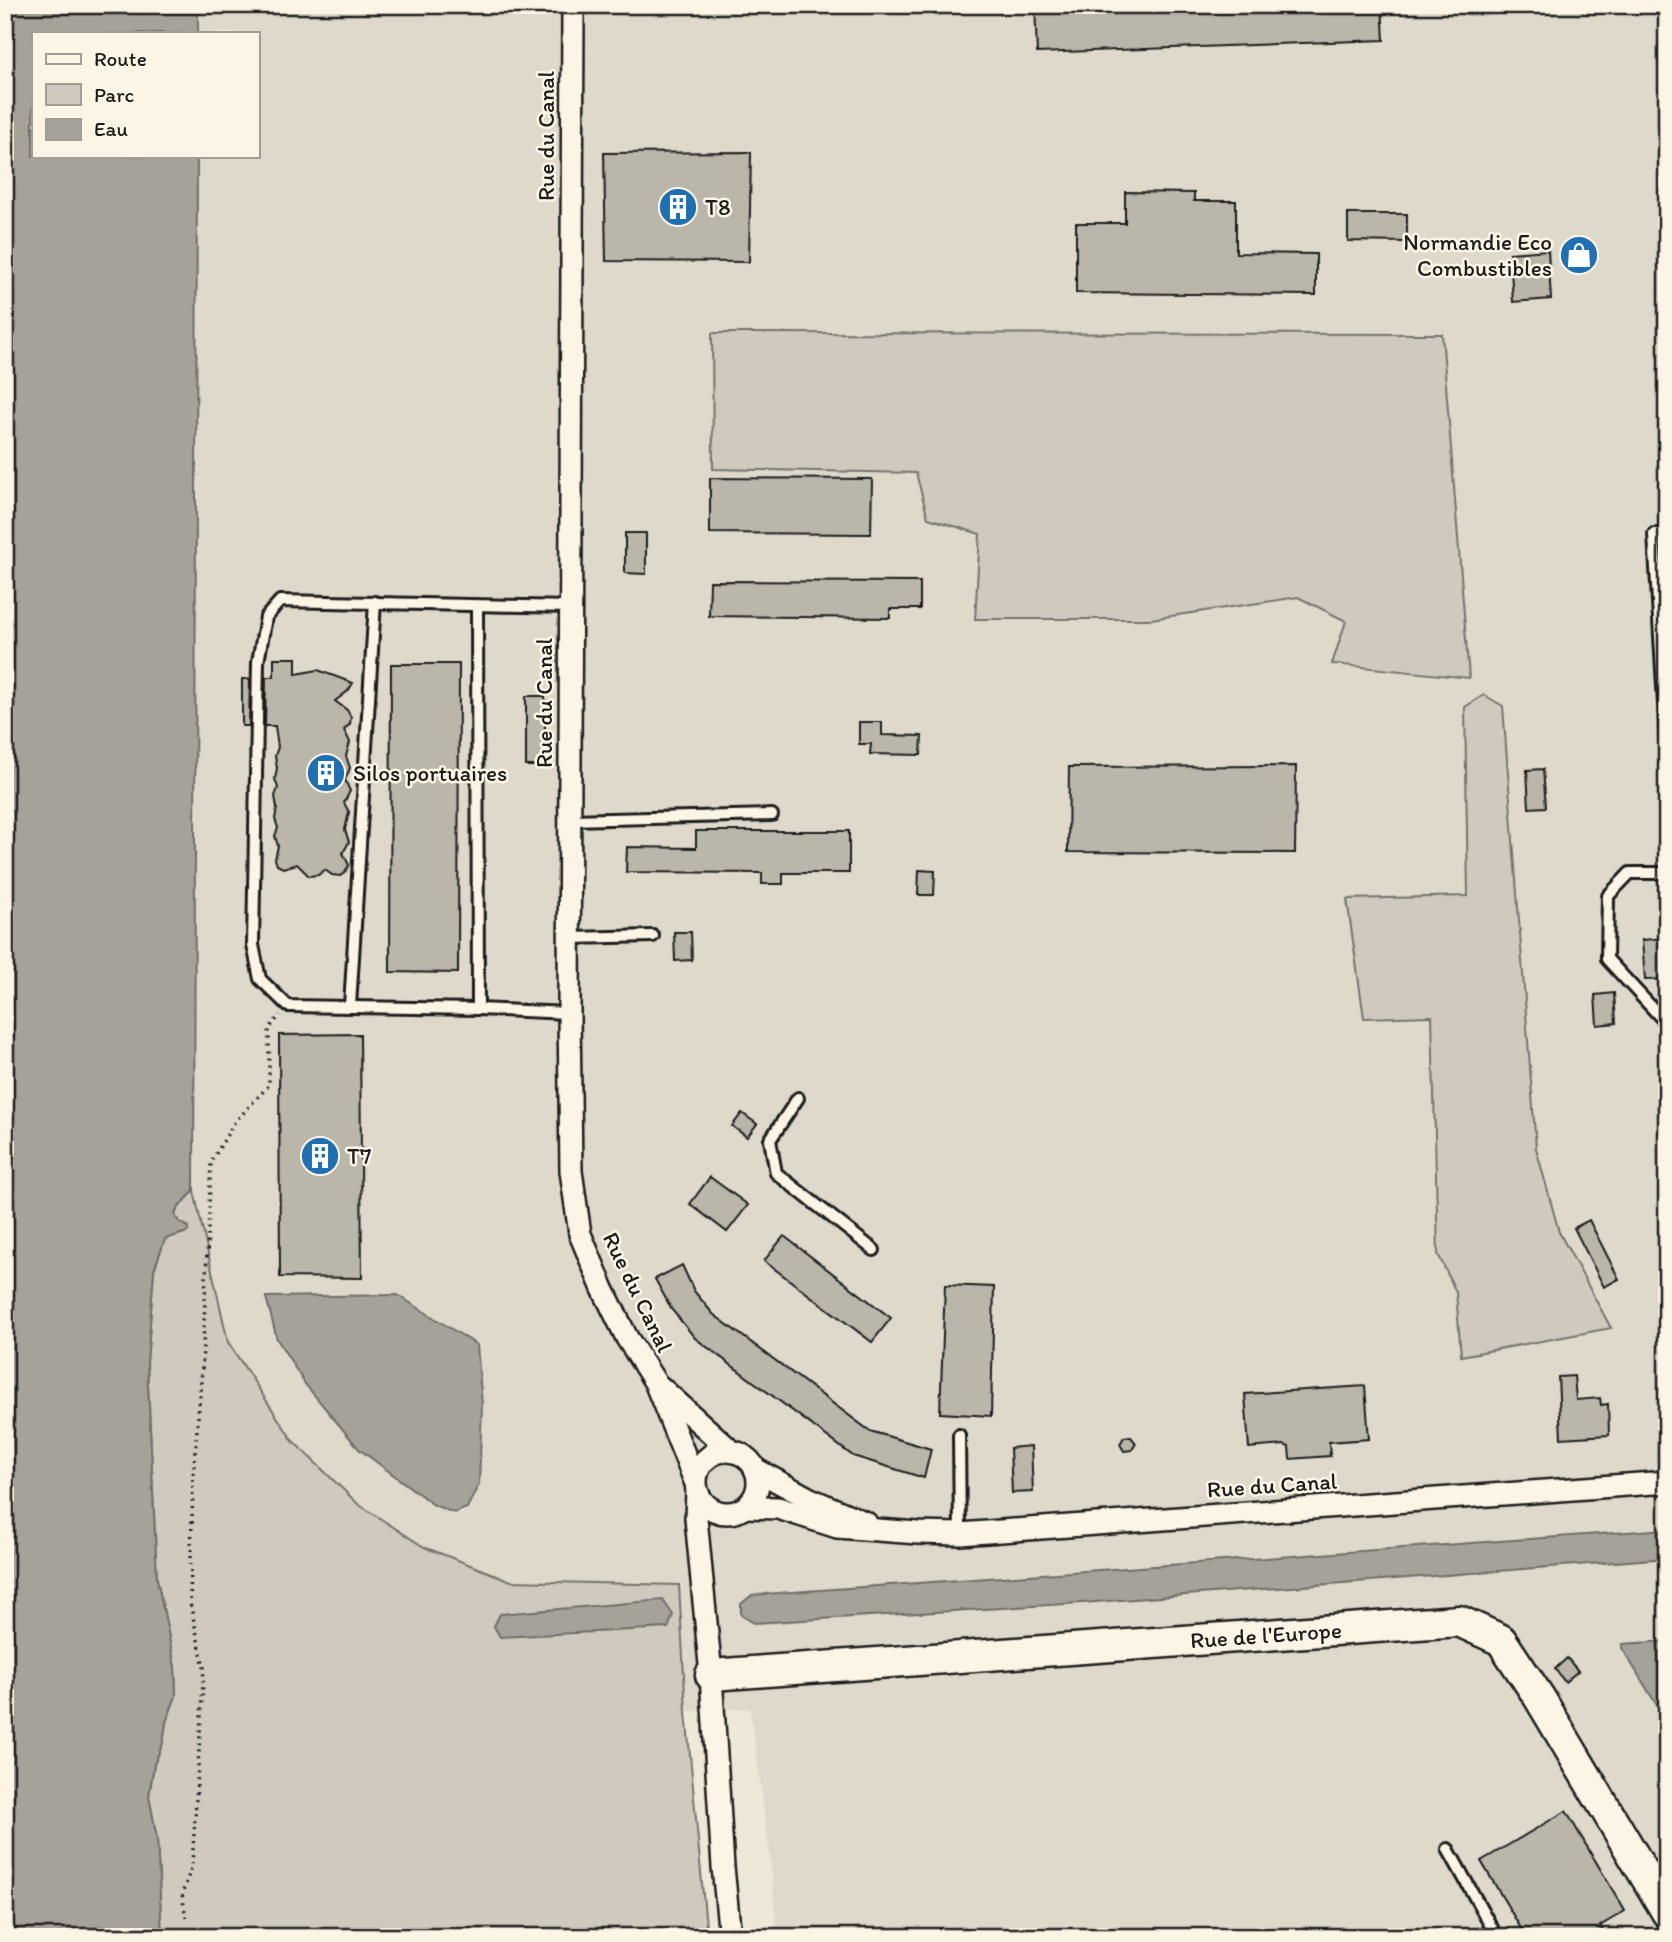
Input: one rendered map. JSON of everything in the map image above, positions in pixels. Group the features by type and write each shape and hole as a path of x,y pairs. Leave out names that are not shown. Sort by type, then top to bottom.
{"street":[{"name":"Rue du Canal","path":"573,5 569,607 570,1171 580,1234 627,1338 655,1382 696,1486 708,1508 778,1508 836,1527 918,1534 960,1534 1667,1482"},
{"name":"Rue du Canal","path":"655,1382 731,1451 749,1460 755,1469 810,1499 880,1530"},
{"path":"730,1937 696,1518 696,1486 703,1462 711,1455 731,1451"},
{"path":"701,1560 709,1532 758,1489 755,1469"},
{"name":"Rue de l'Europe","path":"710,1675 1459,1621 1501,1640 1539,1697 1667,1912"}],"lane":[{"path":"1667,534 1654,534 1667,755"},
{"path":"569,607 280,601 265,617 258,662 253,945 260,979 288,1006 569,1013"},
{"path":"350,1006 375,603"},
{"path":"477,606 478,1009"},
{"path":"570,820 772,815"},
{"path":"1667,873 1630,873 1608,896 1607,959 1667,1024"},
{"path":"570,938 653,936"},
{"path":"798,1098 770,1140 776,1173 874,1250"},
{"path":"959,1435 960,1534"},
{"path":"1448,1849 1497,1937"}],"path":[{"path":"186,1918 182,1894 192,1866 204,1667 190,1603 193,1477 202,1370 211,1162 234,1123 269,1085 268,1029 288,1006"}],"shaded area":[{"path":"198,5 1667,5 1667,1937 777,1937 771,1865 750,1708 686,1712 678,1586 511,1581 424,1547 358,1504 293,1441 228,1342 194,1191 197,158 259,158 259,32 198,32"}],"green space":[{"path":"712,333 1442,334 1469,678 1332,664 1346,621 1298,597 1151,619 975,619 980,534 928,518 916,473 713,469"},
{"path":"1484,695 1503,706 1536,1148 1559,1232 1611,1328 1461,1356 1456,1292 1438,1254 1432,1016 1364,1018 1347,899 1468,896 1465,707"},
{"path":"194,1191 228,1342 293,1441 358,1504 424,1547 511,1581 679,1585 686,1712 707,1937 162,1937 157,1839 149,1796 154,1764 176,1696 175,1667 157,1579 147,1362 154,1270 165,1239 188,1232 189,1227 177,1219 176,1214"}],"water":[{"path":"5,5 198,5 198,32 32,32 32,158 197,158 194,1191 176,1210 175,1215 181,1223 189,1227 187,1232 165,1239 154,1270 147,1363 157,1579 175,1667 176,1696 154,1764 149,1796 157,1839 162,1937 5,1937"},
{"path":"398,1295 477,1345 482,1405 479,1484 467,1508 454,1513 434,1505 359,1449 305,1384 277,1339 266,1297"},
{"path":"1667,1529 1667,1558 1082,1603 754,1623 741,1615 741,1604 752,1595"},
{"path":"663,1600 673,1615 668,1628 500,1637 494,1626 500,1614"},
{"path":"1667,1641 1667,1722 1622,1644"}],"building":[{"path":"1035,5 1382,5 1384,40 1037,53"},
{"name":"T8","path":"751,152 749,262 606,261 604,153"},
{"path":"1125,192 1194,193 1194,201 1236,201 1236,253 1316,254 1316,295 1076,293 1076,223 1125,223"},
{"path":"1348,214 1407,214 1407,242 1348,241"},
{"path":"1548,250 1551,299 1513,302 1510,253"},
{"path":"710,478 872,479 871,534 710,533"},
{"path":"625,533 646,533 646,574 625,573"},
{"path":"710,581 920,582 920,609 890,609 890,618 709,616"},
{"path":"274,658 296,658 296,674 318,670 353,683 348,691 335,701 347,710 351,717 350,724 344,730 350,742 346,756 350,768 345,780 350,791 344,803 349,812 345,830 349,842 343,853 349,865 340,876 325,870 318,875 309,876 297,864 283,868 277,865 275,859 278,846 275,836 278,828 275,819 275,796 278,788 275,779 275,756 278,747 275,726 265,726 266,677 274,677"},
{"path":"391,664 459,664 458,973 390,972"},
{"path":"242,679 250,679 249,726 242,726"},
{"path":"526,696 545,696 545,766 526,766"},
{"path":"859,722 882,722 882,735 922,736 921,755 870,754 871,744 859,744"},
{"path":"1296,766 1295,853 1068,852 1069,767"},
{"path":"1543,769 1546,807 1529,808 1527,770"},
{"path":"696,831 849,831 849,873 783,873 783,884 762,884 762,873 626,872 627,847 696,848"},
{"path":"919,870 935,871 934,895 918,895"},
{"path":"674,932 691,932 692,960 675,961"},
{"path":"1667,938 1667,979 1645,980 1642,940"},
{"path":"1614,993 1616,1023 1597,1025 1595,995"},
{"name":"T7","path":"360,1034 362,1278 280,1277 279,1035"},
{"path":"742,1113 757,1124 747,1137 732,1126"},
{"path":"710,1177 748,1205 727,1232 690,1204"},
{"path":"1589,1220 1619,1279 1604,1287 1574,1228"},
{"path":"784,1236 891,1318 872,1342 764,1261"},
{"path":"682,1265 694,1291 713,1314 870,1431 931,1449 924,1478 853,1456 695,1338 672,1310 655,1279"},
{"path":"945,1285 994,1287 991,1416 940,1413"},
{"path":"1574,1376 1576,1400 1600,1398 1601,1405 1608,1404 1609,1435 1561,1438 1558,1377"},
{"path":"1365,1386 1369,1439 1329,1442 1330,1456 1290,1459 1289,1447 1284,1445 1249,1448 1245,1394"},
{"path":"1124,1437 1131,1437 1136,1443 1132,1450 1124,1451 1120,1444"},
{"path":"1031,1446 1033,1492 1012,1493 1010,1448"},
{"path":"1567,1658 1578,1671 1565,1682 1555,1669"},
{"path":"1566,1811 1625,1911 1600,1926 1606,1937 1526,1937 1481,1861"}],"place":[{"name":"T8","path":"678,207"},
{"name":"Normandie Eco Combustibles","path":"1579,255"},
{"name":"Silos portuaires","path":"326,773"},
{"name":"T7","path":"320,1156"}]}
